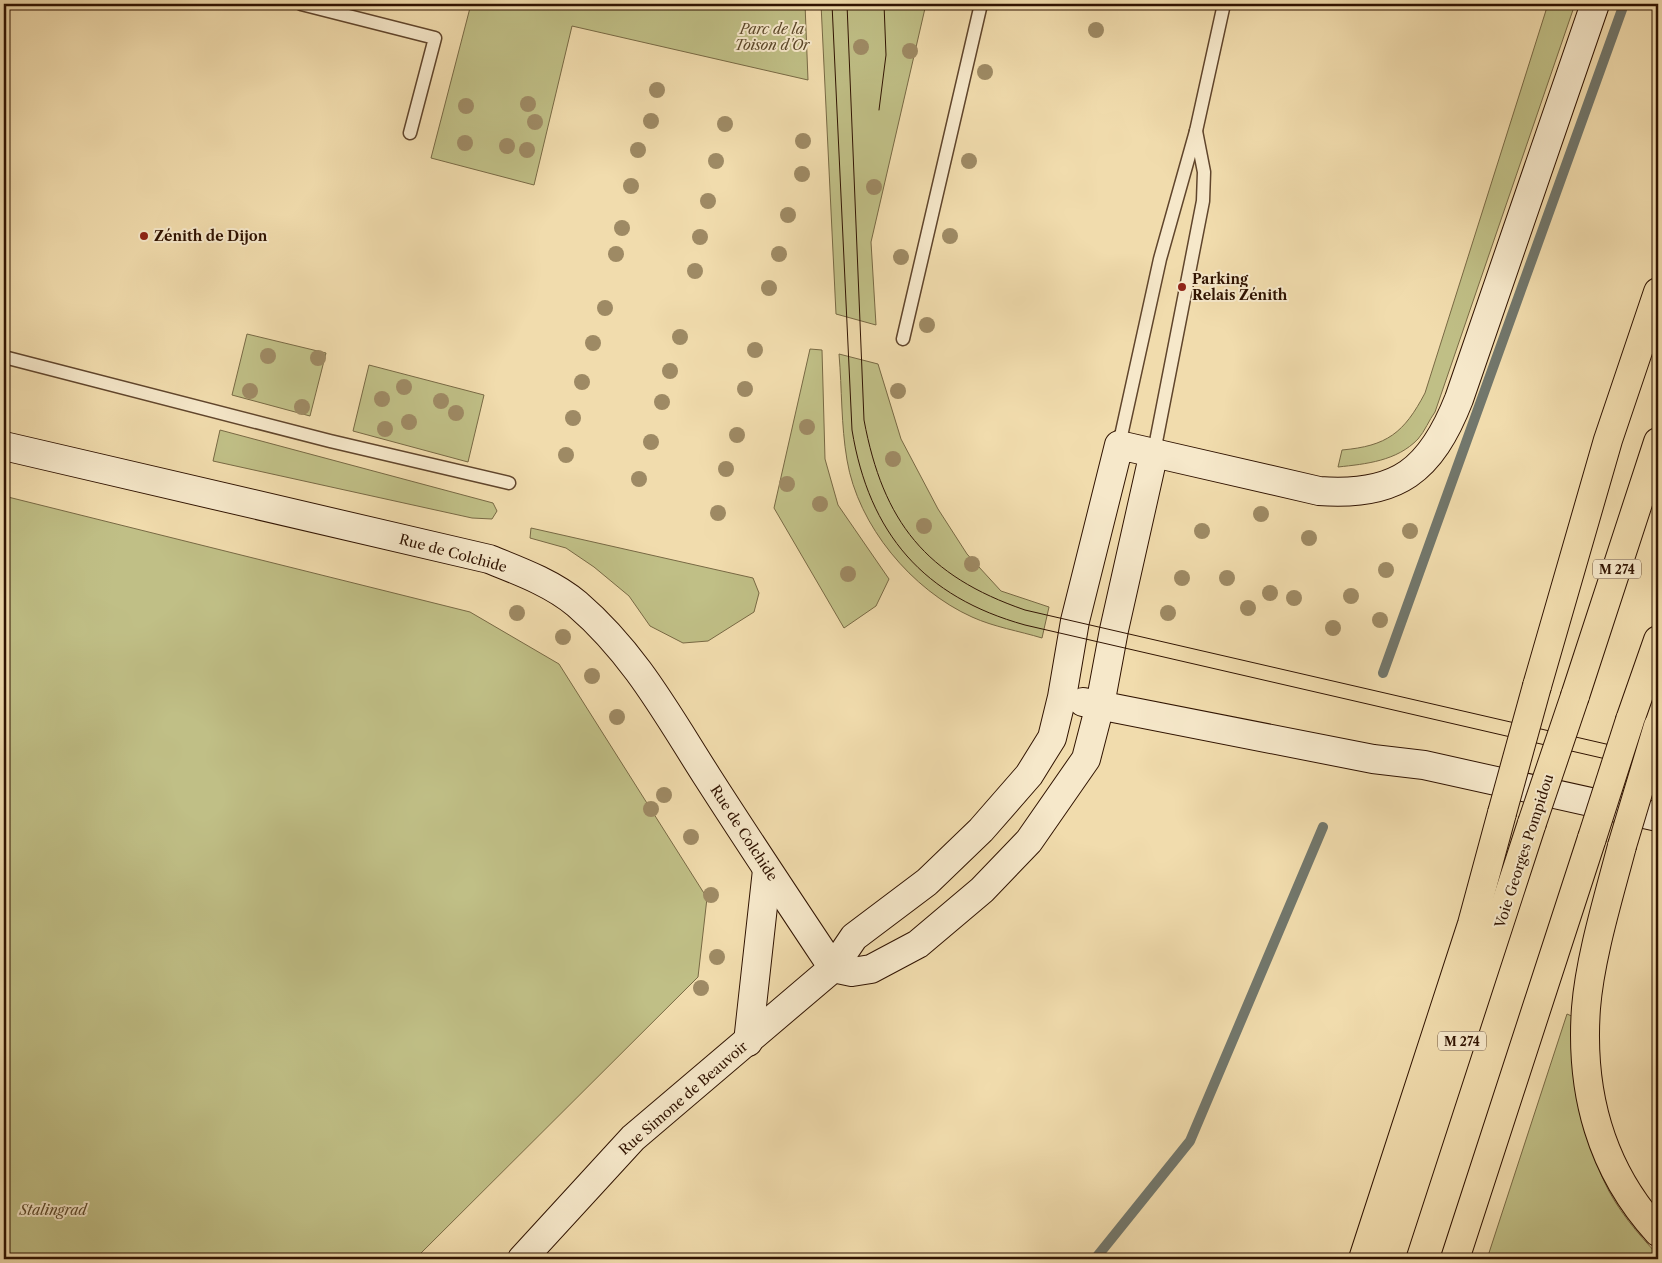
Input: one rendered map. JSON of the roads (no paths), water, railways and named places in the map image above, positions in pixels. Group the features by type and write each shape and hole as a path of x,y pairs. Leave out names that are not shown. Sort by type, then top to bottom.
{"highway":[{"path":"1363,1259 1472,924 1537,686 1608,440 1658,292"},
{"name":"Voie Georges Pompidou","path":"1390,1259 1658,442"},
{"path":"1456,1259 1630,720 1658,640"},
{"path":"1658,726 1622,846 1592,968 1586,1008 1586,1049 1589,1086 1596,1123 1615,1172 1638,1210 1658,1232"}],"street":[{"path":"1119,445 1319,491 1343,493 1368,491 1391,484 1412,472 1433,451 1448,427 1595,4"},
{"name":"Rue Simone de Beauvoir","path":"522,1259 633,1138 833,968 854,937 927,882 981,830 1029,775 1052,738 1062,698 1075,621 1119,445"},
{"name":"Rue de Colchide","path":"4,446 490,559 532,576 575,602 610,634 638,667 767,870 833,968"},
{"path":"833,968 852,972 871,969 918,944 982,890 1029,841 1082,766 1086,759 1100,705 1114,630 1154,452"},
{"path":"1062,698 1373,759 1424,765 1658,817"},
{"path":"748,1042 767,870"}],"lane":[{"path":"301,4 435,38 410,132"},
{"path":"903,339 981,4"},
{"path":"1119,445 1160,259 1196,132 1224,4"},
{"path":"1154,452 1203,201 1204,172 1202,151 1196,132"},
{"path":"4,357 330,441 509,483"}],"waterway":[{"path":"1383,673 1624,4"},
{"path":"1095,1259 1190,1141 1323,827"}],"tram line":[{"path":"832,4 852,430 860,467 872,500 888,530 907,556 930,578 958,597 989,613 1025,625 1658,771"},
{"path":"847,4 864,420 872,456 883,488 897,516 914,540 936,562 961,580 990,596 1025,610 1658,756"},
{"path":"879,110 886,55 884,4"}],"place":[{"name":"Zénith de Dijon","path":"144,236"},
{"name":"Parking Relais Zénith","path":"1182,287"}],"park label":[{"name":"Parc de la Toison d'Or","path":"772,38"},
{"name":"Stalingrad","path":"53,1210"}]}
